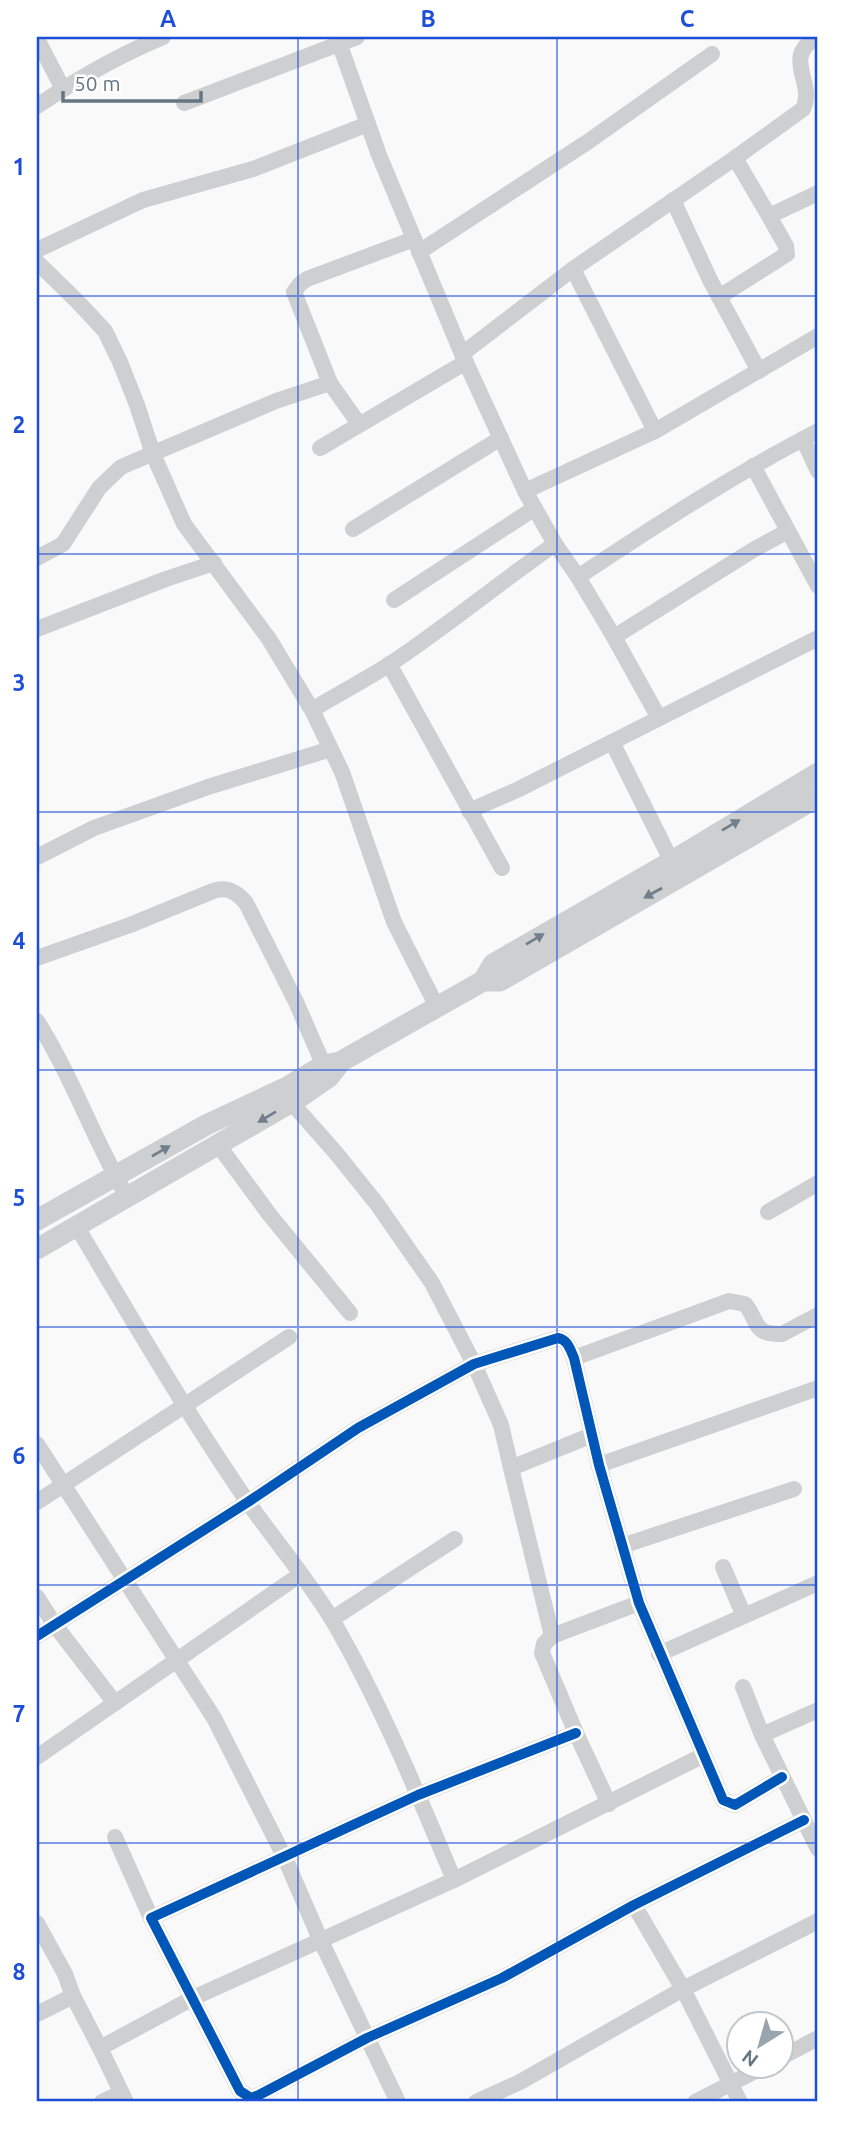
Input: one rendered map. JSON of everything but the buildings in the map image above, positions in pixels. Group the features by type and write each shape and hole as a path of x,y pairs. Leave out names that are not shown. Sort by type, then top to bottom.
{"street":[{"path":"37,106 145,40 163,37"},
{"path":"184,103 338,40 358,37"},
{"path":"320,448 464,358 573,269 803,109 806,93 799,60 806,44 817,37"},
{"path":"37,39 63,89"},
{"path":"338,40 368,124 417,245 464,358 525,491 659,718"},
{"path":"359,424 330,383 294,295 296,288 307,279 417,245 589,141 712,54"},
{"path":"37,250 143,200 253,169 368,124"},
{"path":"719,297 787,254 786,246 735,158"},
{"path":"769,216 818,193"},
{"path":"673,200 758,371"},
{"path":"37,262 104,331 137,405 153,454 184,524 269,639 312,710 342,772 394,922 437,1007"},
{"path":"573,269 655,431"},
{"path":"525,491 655,431 818,336"},
{"path":"37,558 63,544 99,488 121,467 276,401 330,383"},
{"path":"578,577 753,466 818,431"},
{"path":"353,529 501,438"},
{"path":"803,439 818,471"},
{"path":"753,466 818,586"},
{"path":"394,600 535,508"},
{"path":"614,638 788,531"},
{"path":"312,710 389,664 555,544"},
{"path":"37,629 214,563"},
{"path":"469,811 818,638"},
{"path":"389,664 502,868"},
{"path":"612,742 676,870"},
{"path":"37,857 94,828 208,787 331,749"},
{"path":"37,1220 206,1125 331,1068 483,981 500,981 676,870 818,775"},
{"path":"676,870 818,797"},
{"path":"37,958 130,925 220,888 231,890 246,903 331,1068"},
{"path":"37,1021 60,1059 127,1198"},
{"path":"37,1249 291,1102 331,1068"},
{"path":"291,1102 336,1153 393,1227 432,1283 474,1364 501,1425 552,1636"},
{"path":"219,1146 269,1214 350,1313"},
{"path":"768,1212 818,1184"},
{"path":"77,1227 185,1406 248,1502 332,1619 379,1708 454,1880"},
{"path":"574,1358 729,1301 745,1304 758,1328 775,1334 789,1331 818,1315"},
{"path":"37,1502 289,1337"},
{"path":"37,1636 248,1502 358,1428 474,1364 558,1338 563,1339 574,1358 599,1465 639,1604 723,1800 735,1804 782,1777"},
{"path":"599,1465 818,1388"},
{"path":"511,1468 592,1435"},
{"path":"37,1444 214,1718 284,1856 320,1939 398,2102"},
{"path":"622,1546 794,1489"},
{"path":"332,1619 455,1539"},
{"path":"723,1567 744,1616"},
{"path":"37,1757 301,1574"},
{"path":"659,1654 818,1583"},
{"path":"37,1597 54,1624 115,1703"},
{"path":"609,1804 542,1653 544,1644 552,1636 639,1604"},
{"path":"743,1687 762,1735 817,1844"},
{"path":"762,1735 818,1710"},
{"path":"151,1918 418,1795 576,1733"},
{"path":"100,2048 193,1998 454,1880 704,1755"},
{"path":"115,1837 151,1918 237,2087 245,2096 251,2098 367,2038 502,1978 634,1905 803,1819"},
{"path":"634,1905 683,1989 740,2102"},
{"path":"476,2102 520,2082 683,1989 818,1921"},
{"path":"37,1923 65,1974 73,1996 124,2098 102,2102"},
{"path":"37,2014 73,1996"},
{"path":"796,2050 818,2038"},
{"path":"695,2102 737,2080"}],"cycle path":[{"path":"37,1636 248,1502 358,1428 474,1364 558,1338 566,1343 574,1358 599,1465 639,1603 723,1800 735,1805 782,1777"},
{"path":"576,1733 418,1795 151,1918 240,2091 251,2098 259,2095 367,2038 502,1978 634,1905 804,1820"}]}
